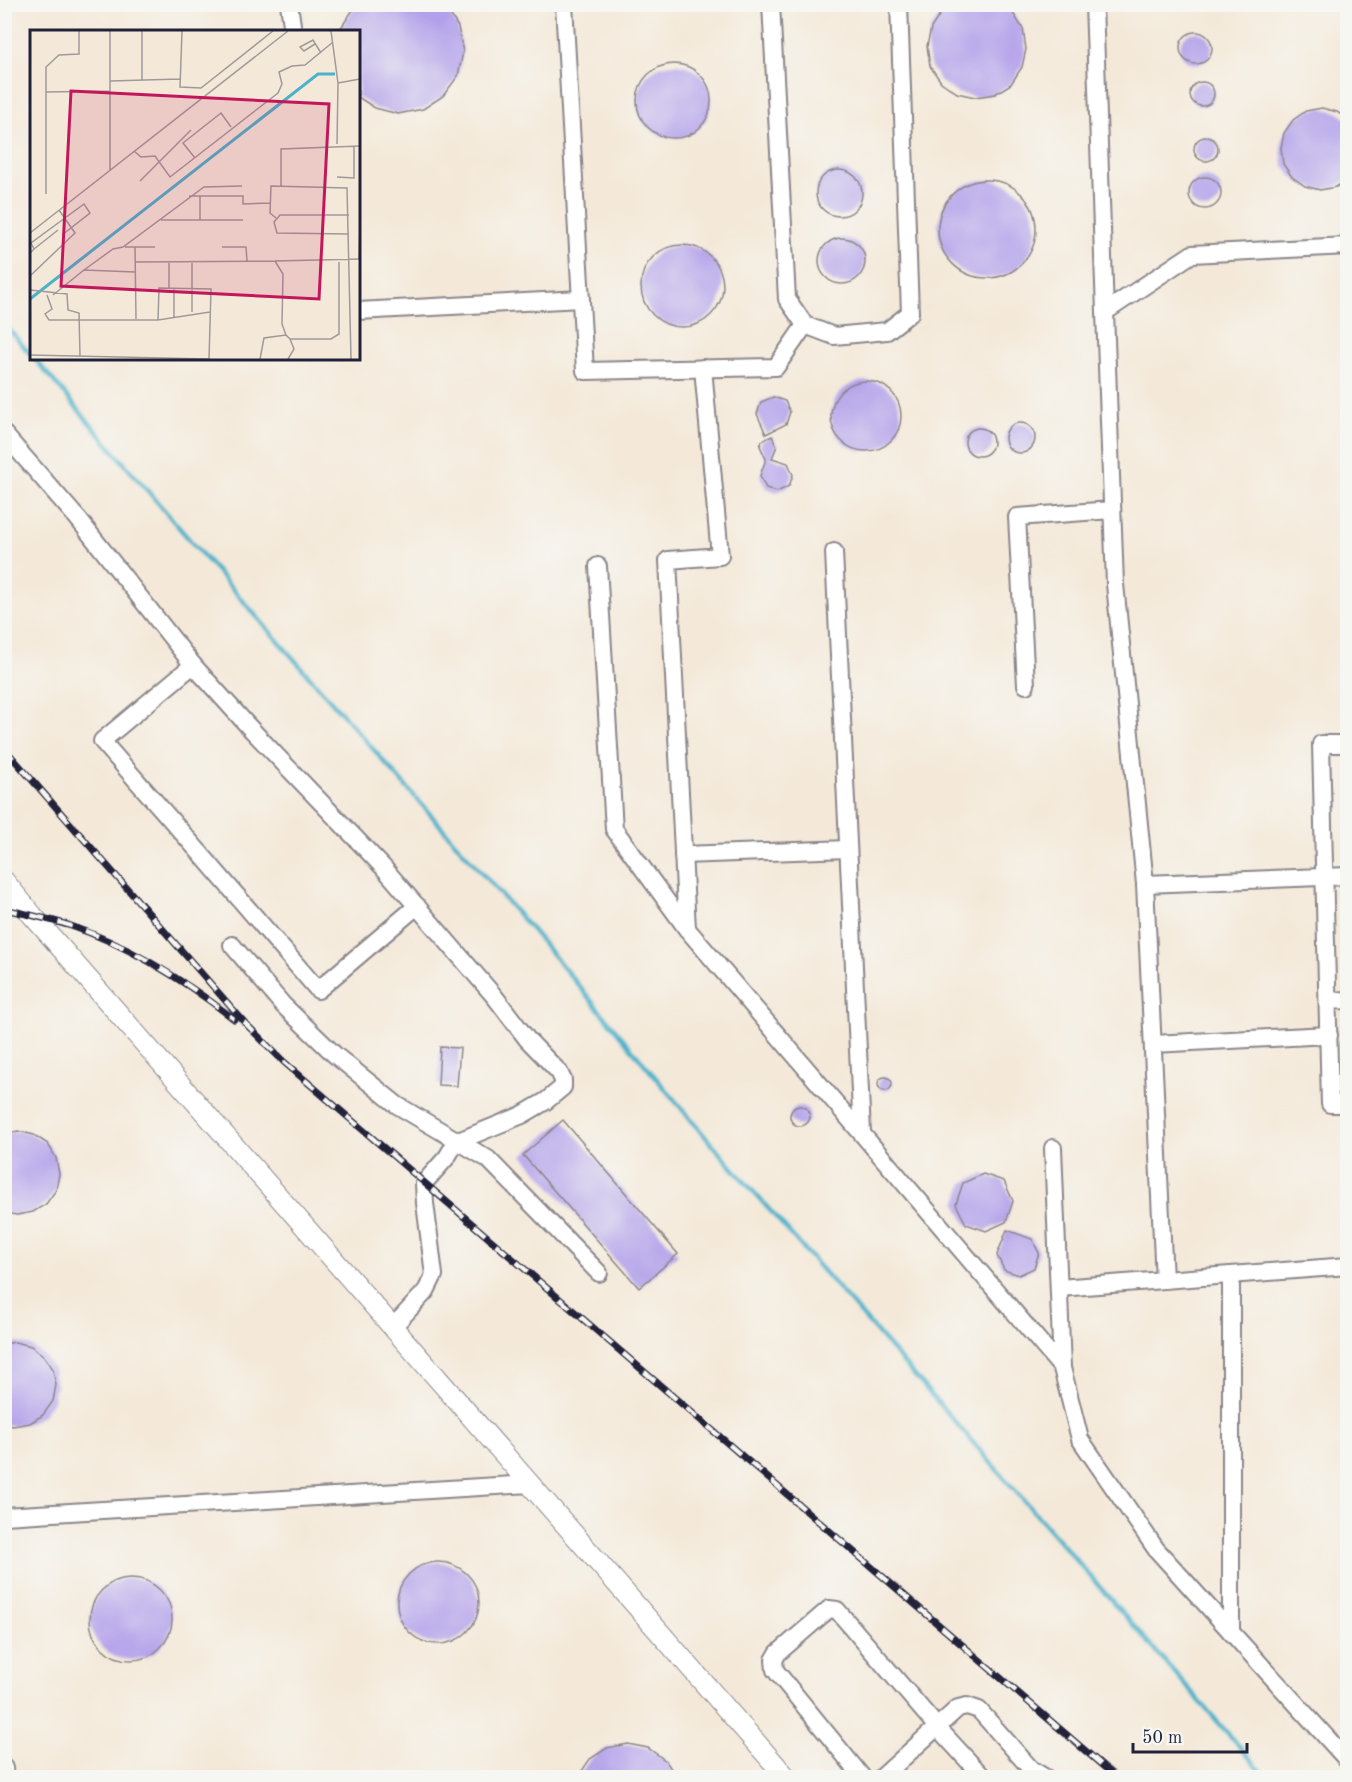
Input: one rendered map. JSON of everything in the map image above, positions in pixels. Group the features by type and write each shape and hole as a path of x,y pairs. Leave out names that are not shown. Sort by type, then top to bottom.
{"main road":[{"path":"4,881 787,1778"}],"street":[{"path":"289,4 293,30"},
{"path":"564,4 585,370 776,367 805,325"},
{"path":"771,4 787,298 805,325 834,336 887,332 910,313 899,4"},
{"path":"1094,4 1115,584 1145,884 1164,1280"},
{"path":"1105,312 1192,254 1347,246"},
{"path":"360,310 581,299"},
{"path":"687,929 668,560 720,556 703,368"},
{"path":"4,434 80,520 193,665 383,867 495,997 527,1039 559,1072 563,1080 563,1087 546,1101 522,1115 456,1142 447,1157 424,1183 434,1275 426,1291 393,1327"},
{"path":"1026,685 1017,517 1112,510"},
{"path":"834,552 862,1133"},
{"path":"598,566 614,829 687,929 1062,1368"},
{"path":"193,665 102,741 318,990 417,906"},
{"path":"1347,744 1321,744 1330,1104 1347,1104"},
{"path":"683,855 848,849"},
{"path":"1145,884 1347,876"},
{"path":"232,945 284,1005 335,1055 397,1105 488,1159 599,1273"},
{"path":"1328,1001 1347,1000"},
{"path":"1153,1044 1329,1035"},
{"path":"1053,1149 1062,1368 1080,1439 1156,1549 1347,1761"},
{"path":"1059,1288 1347,1266"},
{"path":"1231,1275 1231,1632"},
{"path":"4,1516 531,1484"},
{"path":"863,1778 775,1670 774,1660 778,1653 829,1609 837,1610 984,1778"},
{"path":"881,1778 958,1708 967,1706 979,1710 1033,1775"},
{"path":"4,1768 5,1778"}],"building":[{"path":"357,4 442,4 458,27 463,52 458,76 443,96 423,109 398,114 375,108 360,98 360,30 339,30"},
{"path":"953,4 1000,4 1013,13 1023,29 1026,49 1022,67 1011,84 995,94 975,97 957,93 941,82 930,66 927,46 931,28 942,11"},
{"path":"1196,32 1207,37 1212,48 1207,59 1196,64 1185,59 1180,48 1185,37"},
{"path":"667,64 681,64 695,70 705,80 711,94 709,115 695,132 681,138 667,138 653,132 643,122 637,108 637,94 643,80 653,70"},
{"path":"1202,82 1211,85 1214,94 1211,103 1202,106 1193,103 1190,94 1193,85"},
{"path":"1322,108 1337,112 1347,119 1347,180 1336,187 1320,190 1305,186 1292,177 1283,164 1281,148 1284,133 1293,120 1306,111"},
{"path":"1206,137 1215,140 1218,149 1215,158 1206,161 1197,158 1194,149 1197,140"},
{"path":"839,170 855,177 862,193 855,209 839,216 823,209 816,193 823,177"},
{"path":"1205,177 1216,182 1221,193 1216,204 1205,209 1194,204 1189,193 1194,182"},
{"path":"987,180 1006,184 1022,194 1032,210 1036,229 1032,248 1022,264 1006,274 987,278 968,274 952,264 942,248 938,229 942,210 952,194 968,184"},
{"path":"842,238 858,245 865,261 858,277 842,284 826,277 819,261 826,245"},
{"path":"682,245 698,248 711,257 720,270 723,286 720,302 711,315 698,324 682,327 666,324 653,315 644,302 641,286 644,270 653,257 666,248"},
{"path":"866,381 885,387 895,397 901,416 895,435 885,445 866,451 847,445 837,435 831,416 837,397 847,387"},
{"path":"773,397 785,401 790,412 786,424 766,434 757,414 761,402"},
{"path":"1020,423 1026,424 1034,432 1034,444 1026,452 1020,453 1014,452 1006,444 1005,438 1006,432 1014,424"},
{"path":"979,428 989,432 993,442 989,452 979,456 969,452 965,442 969,432"},
{"path":"772,436 777,446 772,458 788,463 793,475 789,486 777,492 766,488 760,476 766,459 760,446 762,441"},
{"path":"440,1047 460,1048 457,1086 438,1085"},
{"path":"885,1077 890,1079 892,1084 890,1089 885,1091 880,1089 878,1084 880,1079"},
{"path":"800,1106 807,1109 810,1116 807,1123 800,1126 793,1123 790,1116 793,1109"},
{"path":"563,1120 678,1254 639,1288 523,1155"},
{"path":"18,1131 34,1135 48,1144 56,1158 59,1174 56,1190 46,1204 33,1212 17,1215 4,1213 4,1134"},
{"path":"983,1174 1004,1181 1013,1201 1006,1222 986,1231 966,1224 956,1204 963,1183"},
{"path":"1007,1230 1032,1239 1039,1253 1034,1268 1019,1275 1004,1270 997,1255"},
{"path":"15,1342 31,1346 44,1356 53,1369 56,1385 53,1401 43,1415 30,1423 13,1426 4,1424 4,1344"},
{"path":"438,1562 454,1565 467,1574 476,1587 479,1603 476,1619 467,1632 454,1641 438,1644 422,1641 409,1632 400,1619 397,1603 400,1587 409,1574 422,1565"},
{"path":"131,1578 147,1581 160,1590 169,1603 172,1619 169,1635 160,1648 147,1657 131,1660 115,1657 102,1648 93,1635 90,1619 93,1603 102,1590 115,1581"},
{"path":"628,1744 648,1748 666,1761 677,1778 577,1778 590,1759 607,1748"}],"waterway":[{"path":"4,324 30,354"},
{"path":"36,360 200,552 532,930 703,1134 1267,1778"}],"railway":[{"path":"4,748 245,1023 284,1062 1117,1778"},
{"path":"4,909 71,926 136,954 177,978 234,1019"}]}
